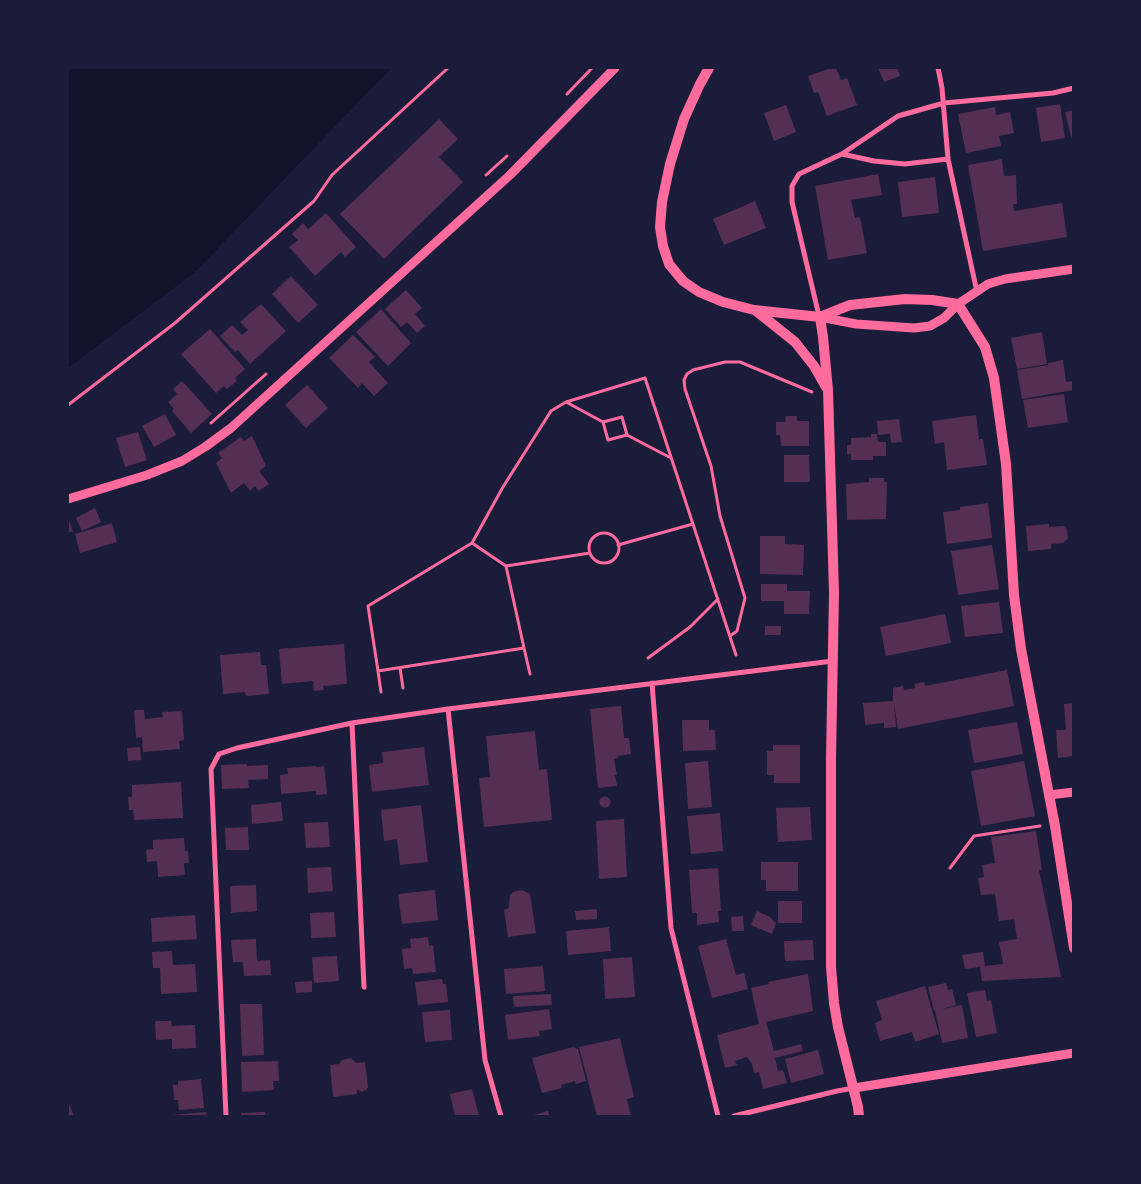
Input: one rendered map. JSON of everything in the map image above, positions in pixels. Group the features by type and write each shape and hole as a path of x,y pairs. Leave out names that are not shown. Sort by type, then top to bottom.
{"main road":[{"path":"709,68 684,119 670,164 662,202 660,227 663,246 669,264 684,281 699,292 723,302 754,310 820,317 850,306 905,299 932,300 958,304 985,348 994,378 1006,464 1014,595 1021,650 1049,795 1074,948"},
{"path":"754,310 795,342 814,366 828,390"},
{"path":"820,317 828,390 834,593 831,966 838,1028 854,1088 859,1116"}],"street":[{"path":"68,499 146,475 182,461 231,428 510,175 615,68"},
{"path":"938,68 941,74 948,159 977,292"},
{"path":"1074,88 944,103 898,116 842,154 799,174 792,186 792,202 820,317 856,324 914,328 930,326 944,318 958,304 988,284 1005,279 1074,269"},
{"path":"842,154 874,161 905,164 948,159"},
{"path":"226,1116 211,769 219,754 236,748 352,723 448,709 834,661"},
{"path":"652,683 671,928 718,1116"},
{"path":"448,709 485,1060 501,1116"},
{"path":"352,723 364,987"},
{"path":"1049,795 1074,792"},
{"path":"734,1116 837,1090 1074,1053"}],"path":[{"path":"68,405 175,323 314,201 332,175 448,68"},
{"path":"566,94 592,68"},
{"path":"479,182 513,149"},
{"path":"730,636 737,631 745,598 720,516 711,466 685,389 684,380 687,374 693,370 725,362 740,362 812,392"},
{"path":"211,423 270,372"},
{"path":"381,692 368,606 472,543 503,487 551,411 566,402 645,378 736,655"},
{"path":"566,402 603,422 622,417 627,435"},
{"path":"603,422 608,440 627,435 672,458"},
{"path":"618,545 693,524"},
{"path":"608,534 616,540 618,545 614,558 605,563 596,560 590,552 589,543 595,535 608,534"},
{"path":"472,543 506,566 590,552"},
{"path":"506,566 530,674"},
{"path":"648,658 690,627 718,599"},
{"path":"378,672 524,648"},
{"path":"400,668 403,688"},
{"path":"950,868 974,836 1041,826"}],"shaded area":[{"path":"68,68 391,68 195,272 68,368"}],"building":[{"path":"836,68 841,80 847,78 857,105 827,116 818,92 814,93 808,76"},
{"path":"878,68 897,68 900,76 884,82"},
{"path":"1060,104 1065,138 1041,142 1036,108"},
{"path":"786,105 796,132 774,141 764,113"},
{"path":"995,107 996,115 1010,112 1014,133 999,136 1001,146 966,153 958,114"},
{"path":"1074,110 1074,144 1073,144 1065,112"},
{"path":"439,119 458,139 439,157 463,182 384,259 340,214"},
{"path":"1002,159 1004,176 1016,175 1017,204 1013,204 1014,211 1062,203 1067,237 983,251 968,165"},
{"path":"878,174 882,195 851,200 855,218 860,217 867,253 828,260 815,186"},
{"path":"935,177 939,213 902,217 898,182"},
{"path":"755,201 766,228 724,245 713,219"},
{"path":"326,213 356,247 345,257 341,252 315,276 289,247 298,240 292,234 303,223 308,229"},
{"path":"291,276 318,305 298,323 272,294"},
{"path":"406,290 422,308 415,314 425,326 417,333 407,322 401,327 385,309"},
{"path":"261,304 286,331 250,364 238,350 235,352 220,336 232,325 242,335 248,330 240,322"},
{"path":"381,309 411,343 388,366 356,332"},
{"path":"210,329 245,369 235,378 237,381 227,389 224,386 216,393 181,354"},
{"path":"1042,332 1047,364 1017,369 1011,338"},
{"path":"353,335 375,357 369,362 388,383 374,396 362,383 358,388 329,358"},
{"path":"1063,360 1066,382 1073,381 1074,390 1022,399 1017,370 1048,365 1048,363"},
{"path":"182,381 212,414 191,433 172,411 174,409 168,402 177,394 173,389"},
{"path":"307,385 328,408 306,428 285,405"},
{"path":"1064,394 1068,422 1028,428 1023,400"},
{"path":"165,414 176,435 154,447 142,426"},
{"path":"976,415 979,439 983,439 987,465 947,470 944,442 935,444 932,421"},
{"path":"786,416 797,416 797,421 809,421 809,446 781,446 780,435 776,435 776,422 785,422"},
{"path":"899,419 902,442 891,443 890,434 878,435 877,421"},
{"path":"138,432 147,460 125,467 116,438"},
{"path":"871,434 877,434 878,442 886,442 886,456 873,456 873,460 851,460 851,454 847,454 847,445 851,445 851,438 871,437"},
{"path":"252,436 266,466 259,471 269,484 259,491 255,486 250,491 244,483 231,493 216,463 222,458 218,453 241,437 244,441"},
{"path":"784,455 809,455 810,482 784,482"},
{"path":"869,478 884,478 884,482 887,482 886,519 847,520 846,484 869,482"},
{"path":"988,503 992,538 947,544 943,512 960,510 960,507"},
{"path":"95,508 101,522 82,531 76,518"},
{"path":"68,517 73,531 68,533"},
{"path":"112,523 117,542 80,553 75,534"},
{"path":"1049,524 1049,527 1063,526 1067,529 1068,538 1063,543 1051,544 1051,549 1028,551 1026,526"},
{"path":"760,536 785,536 785,544 804,545 803,575 760,574"},
{"path":"992,545 999,589 958,595 951,551"},
{"path":"761,584 787,584 787,591 810,591 809,614 784,614 784,601 761,601"},
{"path":"999,602 1003,633 965,637 961,606"},
{"path":"945,614 951,643 886,656 880,627"},
{"path":"765,626 781,626 781,635 765,635"},
{"path":"344,644 347,684 323,686 324,690 314,691 313,681 282,684 279,649"},
{"path":"260,652 261,665 266,665 269,694 246,696 245,692 223,694 220,655"},
{"path":"1007,670 1014,706 898,729 894,703 896,727 884,728 884,723 865,725 863,703 893,701 893,688 903,686 904,690 915,688 914,684 924,682 925,686"},
{"path":"1074,703 1074,756 1058,758 1056,730 1066,730 1064,704"},
{"path":"621,706 624,738 629,738 631,754 618,756 619,758 614,759 617,786 598,788 590,709"},
{"path":"134,710 144,710 145,719 163,717 162,712 182,711 184,740 179,741 180,749 143,752 142,737 136,738"},
{"path":"682,720 709,720 709,730 715,730 716,750 683,751"},
{"path":"1017,722 1023,754 974,763 968,730"},
{"path":"535,731 539,770 547,769 552,820 484,827 479,778 490,777 486,736"},
{"path":"773,745 800,745 800,783 774,783 774,775 767,775 767,751 773,751"},
{"path":"140,747 141,760 128,761 127,748"},
{"path":"424,747 429,785 372,792 369,765 383,763 382,752"},
{"path":"708,761 712,807 688,809 685,763"},
{"path":"1024,761 1035,816 981,826 971,771"},
{"path":"247,764 247,766 268,765 268,779 248,780 249,788 222,789 221,765"},
{"path":"324,766 327,794 316,795 316,791 281,794 280,775 288,774 287,768"},
{"path":"181,782 183,818 134,820 133,810 129,810 128,797 132,797 132,785"},
{"path":"603,797 607,797 610,802 609,806 603,807 600,804 600,800"},
{"path":"281,802 283,821 252,824 251,805"},
{"path":"421,805 428,862 400,865 397,839 384,841 381,810"},
{"path":"810,807 812,840 778,842 776,808"},
{"path":"720,813 723,851 691,854 687,816"},
{"path":"624,819 627,877 599,879 596,821"},
{"path":"328,822 330,847 306,848 304,823"},
{"path":"248,827 249,850 226,850 225,828"},
{"path":"1036,831 1042,870 1039,870 1061,977 982,981 980,967 965,969 962,955 983,952 985,966 1003,964 999,942 1017,939 1014,919 999,921 995,894 981,895 978,878 984,877 982,865 995,863 991,837"},
{"path":"184,838 185,851 188,851 189,863 184,863 185,875 158,877 157,861 147,862 146,850 153,849 153,840"},
{"path":"761,862 798,862 798,891 766,891 766,880 761,880"},
{"path":"331,867 333,891 308,893 307,868"},
{"path":"718,868 721,911 718,911 719,922 697,925 697,913 692,913 689,870"},
{"path":"256,885 257,911 231,913 230,886"},
{"path":"435,890 438,920 402,924 398,894"},
{"path":"522,890 530,894 536,933 508,937 504,910 509,908 510,895 513,892"},
{"path":"778,901 802,901 802,923 778,923"},
{"path":"597,909 597,919 576,920 575,911"},
{"path":"757,911 770,917 776,923 772,934 751,925"},
{"path":"334,912 336,937 311,938 310,913"},
{"path":"195,915 197,939 152,942 151,918"},
{"path":"743,916 744,931 732,931 731,917"},
{"path":"609,927 611,951 568,955 566,931"},
{"path":"428,937 429,946 433,945 436,972 413,974 412,968 404,969 402,949 411,948 410,939"},
{"path":"256,939 257,961 270,960 271,975 244,976 243,962 233,962 231,940"},
{"path":"726,939 736,975 744,973 748,989 712,998 698,946"},
{"path":"813,940 814,960 785,961 784,941"},
{"path":"172,951 173,965 195,964 197,992 161,994 160,968 153,968 152,952"},
{"path":"337,956 339,981 314,983 312,957"},
{"path":"632,957 635,997 605,999 603,959"},
{"path":"543,966 545,991 506,994 504,969"},
{"path":"808,974 813,1011 766,1022 774,1051 801,1044 803,1051 775,1058 778,1071 783,1070 787,1083 763,1089 759,1072 754,1073 752,1064 747,1057 735,1061 737,1065 725,1068 717,1035 759,1024 751,988 769,984 768,982"},
{"path":"442,979 443,984 446,984 448,1002 418,1005 415,982"},
{"path":"312,981 312,992 296,993 295,982"},
{"path":"946,983 948,990 952,989 956,1005 942,1009 962,1005 968,1038 942,1043 928,987"},
{"path":"925,986 939,1034 915,1042 912,1032 880,1041 875,1023 882,1020 876,1001"},
{"path":"985,990 987,1001 991,1000 997,1033 976,1037 967,993"},
{"path":"551,994 552,1005 514,1007 513,996"},
{"path":"240,1004 262,1004 264,1055 242,1056"},
{"path":"549,1009 552,1029 539,1031 540,1036 508,1040 505,1015"},
{"path":"450,1010 452,1040 425,1042 422,1012"},
{"path":"155,1021 171,1021 172,1026 195,1025 196,1048 172,1049 172,1039 156,1040"},
{"path":"620,1038 634,1097 627,1099 631,1116 597,1116 579,1047"},
{"path":"573,1047 578,1049 586,1081 576,1084 575,1081 561,1085 562,1088 542,1093 532,1058"},
{"path":"818,1050 824,1074 791,1083 785,1059"},
{"path":"351,1058 356,1063 365,1062 368,1087 362,1092 357,1089 357,1094 333,1097 330,1065 339,1064 342,1060"},
{"path":"278,1061 279,1081 273,1081 274,1090 242,1092 241,1062"},
{"path":"201,1079 204,1108 179,1110 178,1100 174,1100 173,1085 178,1085 178,1081"},
{"path":"472,1089 479,1116 455,1116 450,1094"},
{"path":"68,1101 74,1116 68,1116"},
{"path":"548,1111 550,1116 530,1116"},
{"path":"206,1112 207,1116 171,1116 171,1115"},
{"path":"265,1112 266,1116 241,1116 241,1113"}]}
